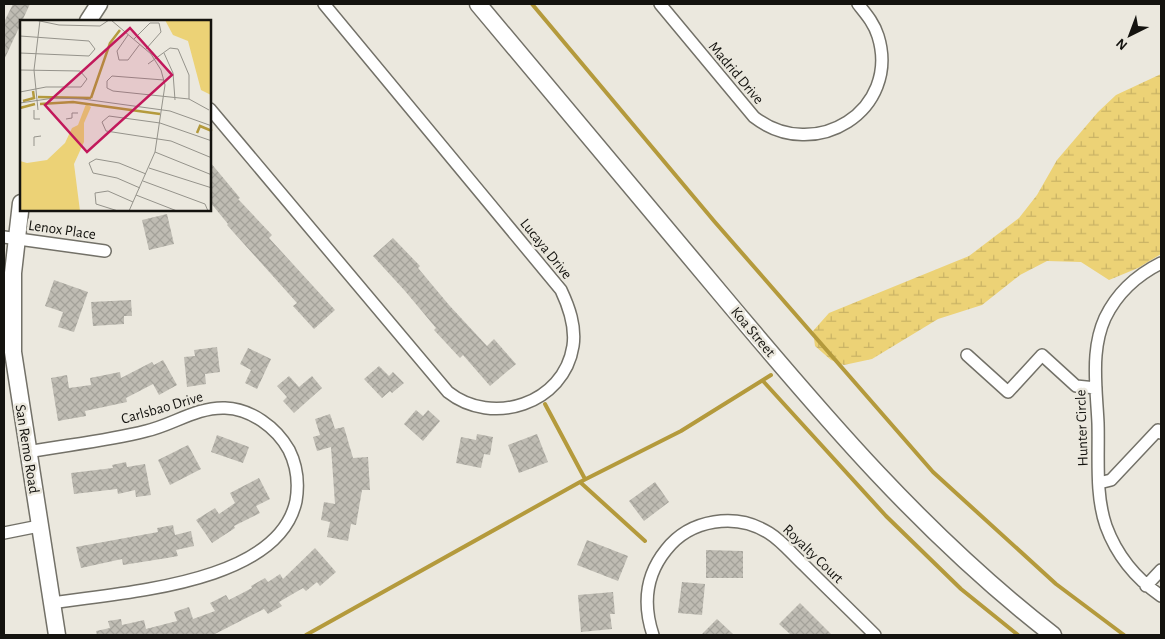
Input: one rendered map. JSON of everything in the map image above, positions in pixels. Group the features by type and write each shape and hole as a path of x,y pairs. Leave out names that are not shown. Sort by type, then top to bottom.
{"main road":[{"path":"92,20 99,4"},
{"name":"Koa Street","path":"478,4 868,466 948,545 1053,635"},
{"name":"San Remo Road","path":"20,206 9,238 11,304 10,376 27,452 57,635"}],"street":[{"name":"Lucaya Drive","path":"211,110 448,392 467,404 499,409 522,406 548,390 567,364 573,346 572,319 561,290 324,4"},
{"name":"Madrid Drive","path":"660,4 754,117 773,130 803,136 827,132 843,124 861,110 874,91 880,72 880,45 874,26 858,4"},
{"name":"Lenox Place","path":"9,238 105,251"},
{"name":"Hunter Circle","path":"1161,263 1129,284 1117,299 1104,319 1096,354 1099,483 1102,513 1110,536 1129,568 1146,586 1161,596"},
{"path":"968,355 1008,392 1042,355 1076,386 1096,388"},
{"name":"Carlsbao Drive","path":"27,452 144,432 199,411 226,408 254,416 278,434 294,462 298,478 294,507 282,531 263,549 248,558 208,575 168,585 52,603"},
{"path":"1099,483 1111,480 1158,430 1161,433"},
{"name":"Royalty Court","path":"653,635 647,613 647,592 651,575 663,553 674,541 689,531 716,522 729,520 743,522 770,533 875,635"},
{"path":"4,533 39,526"},
{"path":"1146,586 1161,570"}],"green space":[{"path":"1161,74 1161,254 1138,268 1109,280 1081,262 1047,261 1020,275 982,305 938,319 872,359 844,365 831,360 815,346 813,331 829,313 969,256 1019,218 1037,195 1057,160 1098,112 1116,95"}],"building":[{"path":"13,4 30,4 23,20 20,20 20,26 4,60 4,22"},
{"path":"211,163 240,198 238,199 272,235 269,238 335,310 314,329 293,306 297,303 211,203"},
{"path":"167,214 174,244 149,250 142,220"},
{"path":"393,238 420,266 418,268 487,346 494,339 516,364 490,386 463,355 460,358 434,330 436,328 373,256"},
{"path":"54,280 88,292 74,332 58,327 63,312 45,306"},
{"path":"131,300 132,316 124,316 124,324 93,326 91,302"},
{"path":"217,347 220,372 205,374 206,384 187,387 184,357 195,356 194,350"},
{"path":"248,348 271,359 257,389 245,383 251,370 240,364"},
{"path":"163,360 177,385 159,395 153,384 126,398 127,402 85,411 86,416 58,421 51,378 67,375 69,388 91,385 90,378 120,372 121,378 152,362 154,365"},
{"path":"379,366 389,376 393,372 404,383 392,393 390,391 382,398 364,379"},
{"path":"289,376 299,387 312,376 322,388 294,413 283,401 287,397 277,386"},
{"path":"416,410 423,416 428,410 440,421 423,441 404,424"},
{"path":"330,414 335,429 344,427 353,458 368,457 370,490 362,490 356,525 351,524 348,541 327,537 330,522 321,520 324,502 335,504 331,447 317,451 313,437 320,435 315,419"},
{"path":"477,434 493,437 490,455 484,454 481,468 456,463 461,437 476,440"},
{"path":"537,434 548,462 519,473 508,445"},
{"path":"217,435 249,447 243,463 211,452"},
{"path":"188,445 201,469 170,485 158,460"},
{"path":"126,462 127,467 145,464 151,495 136,497 135,490 118,494 117,489 74,494 71,473 113,468 112,465"},
{"path":"259,478 270,499 256,506 260,513 234,526 235,528 212,543 196,520 215,508 219,514 235,503 230,493"},
{"path":"655,482 669,502 644,521 629,501"},
{"path":"173,525 175,535 191,531 194,546 176,550 178,556 123,565 122,559 81,568 76,547 158,532 157,528"},
{"path":"587,540 628,556 618,581 577,565"},
{"path":"315,548 336,572 320,586 317,582 306,591 303,588 279,602 282,606 268,614 264,609 213,635 97,635 96,631 110,628 108,621 121,619 122,625 144,620 146,629 177,621 174,612 189,607 193,619 215,611 210,603 226,595 229,600 252,588 251,586 265,578 268,582 280,574 283,579"},
{"path":"706,550 743,551 743,578 706,578"},
{"path":"682,582 705,584 702,615 678,613"},
{"path":"613,592 615,614 610,614 612,629 581,632 578,595"},
{"path":"800,603 832,635 791,635 779,624"},
{"path":"717,619 734,635 701,635"}],"waterway":[{"path":"532,4 714,221 933,472 1056,584 1124,635"},
{"path":"306,635 580,482 681,431 771,375"},
{"path":"763,381 886,516 961,589 1018,635"},
{"path":"545,404 585,479"},
{"path":"580,482 645,541"}]}
